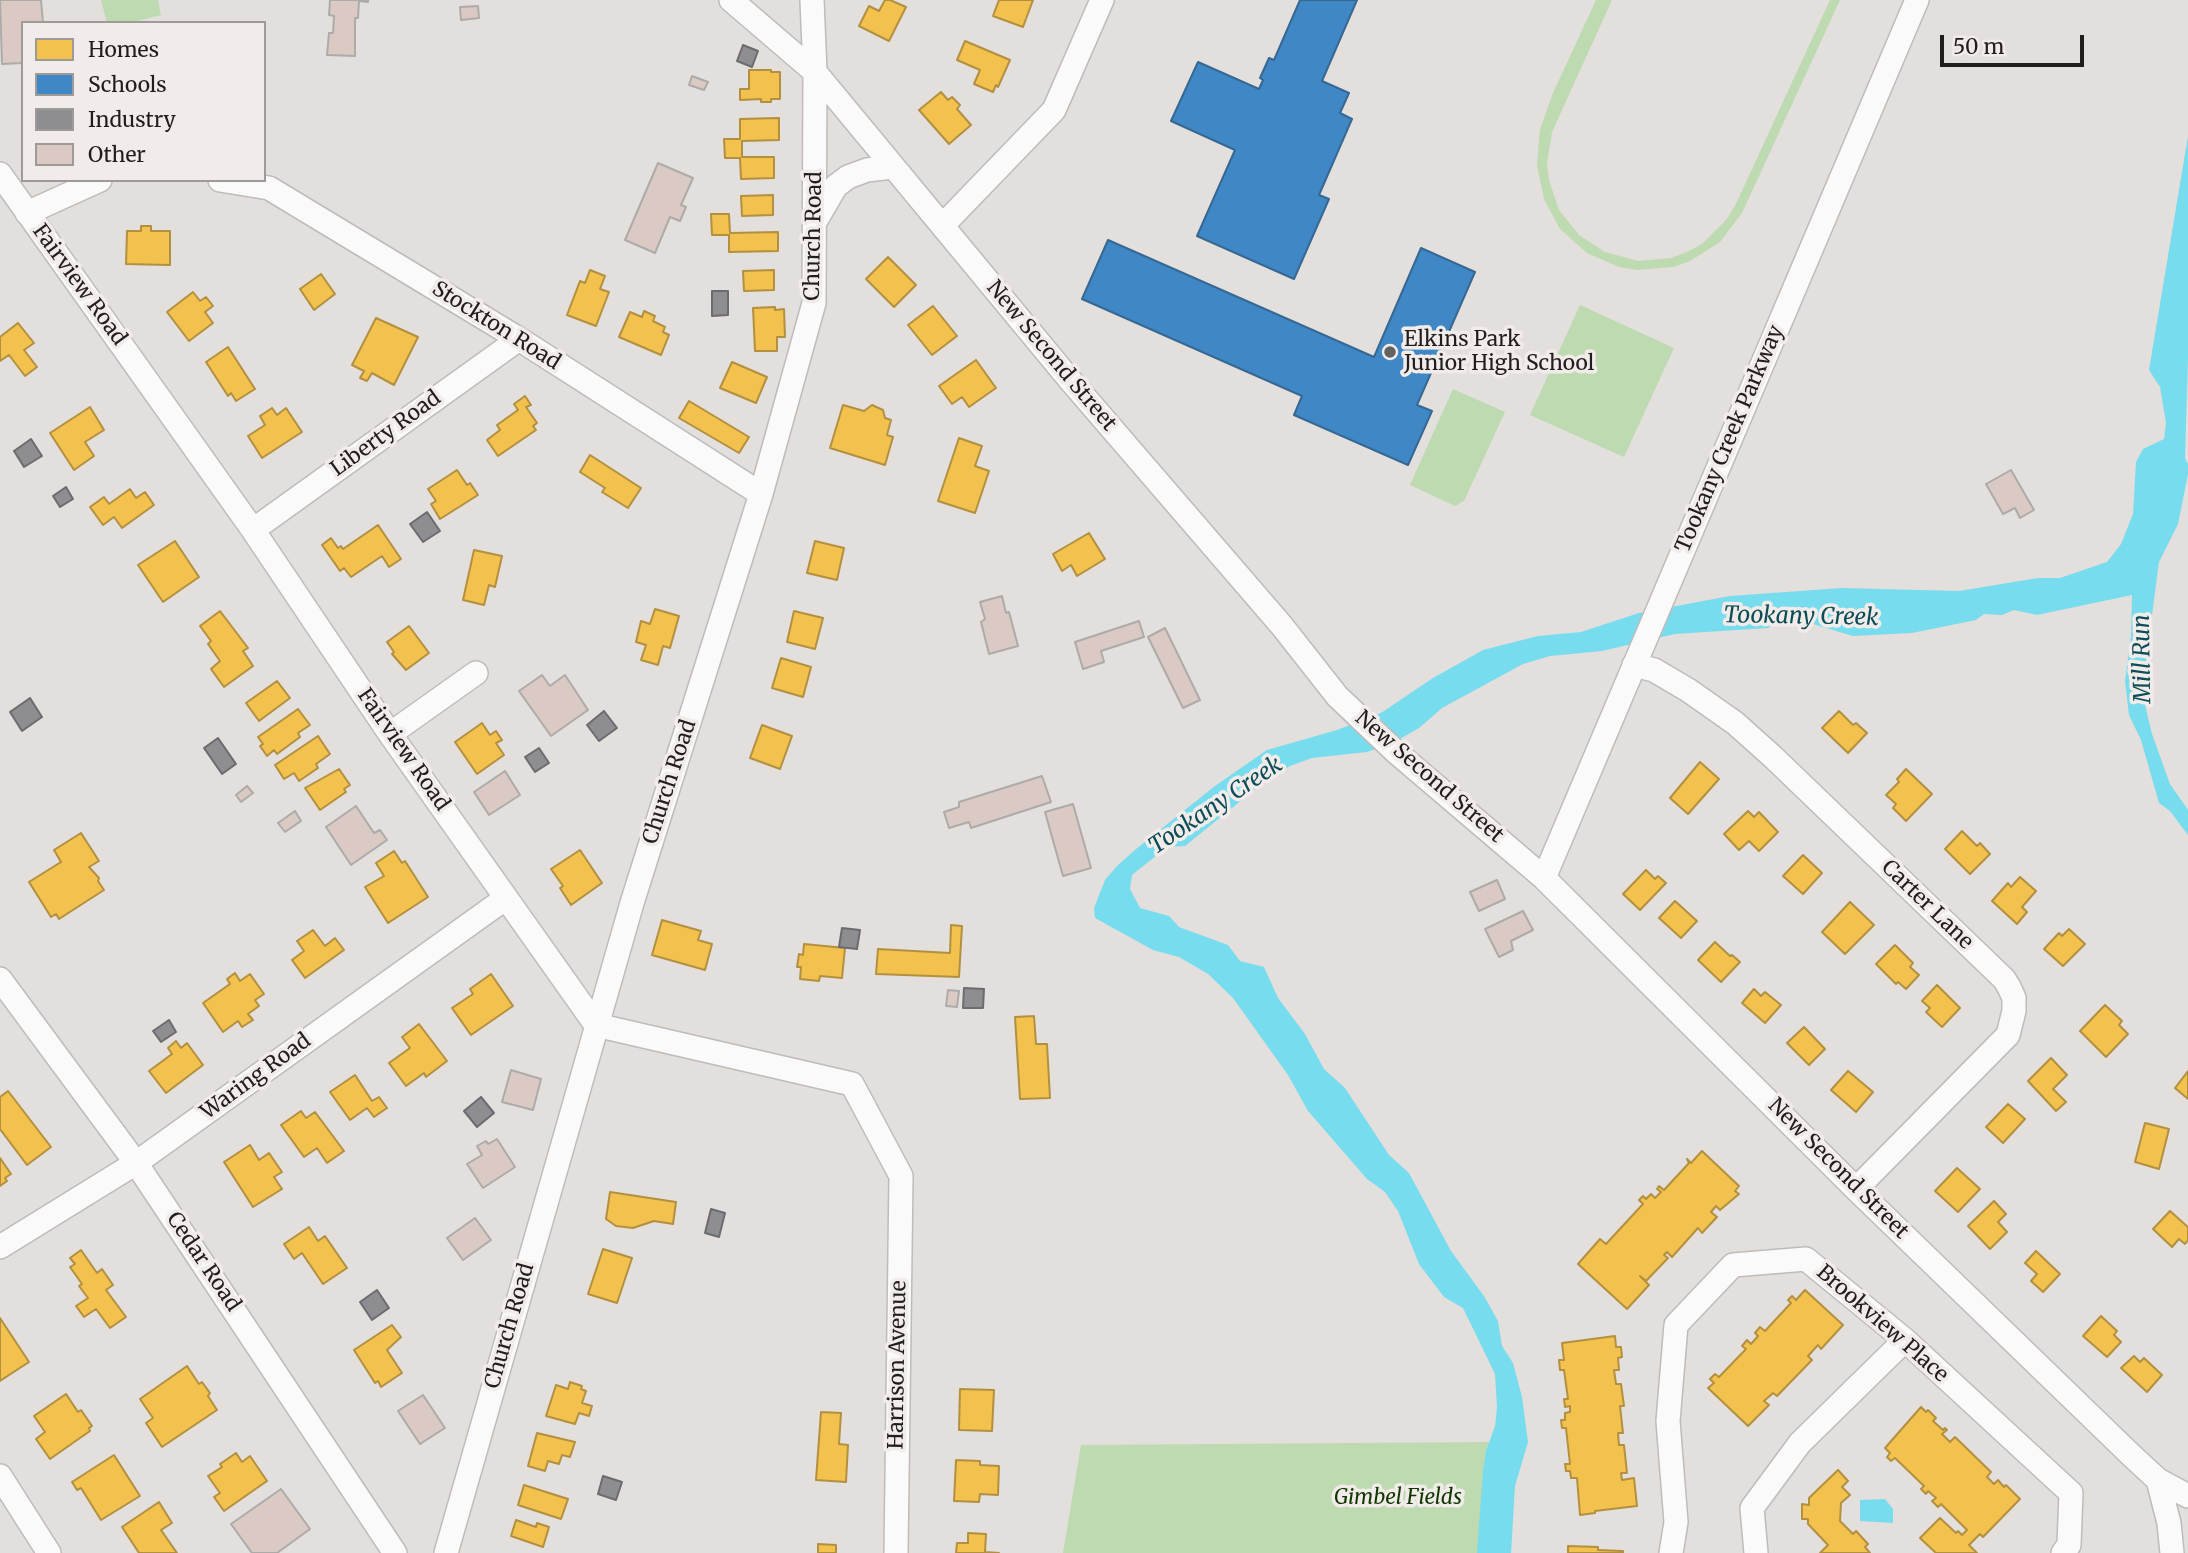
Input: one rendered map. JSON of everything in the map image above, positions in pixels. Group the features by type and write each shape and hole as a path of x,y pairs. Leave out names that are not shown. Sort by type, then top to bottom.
{"street":[{"name":"New Second Street","path":"731,0 815,72 1070,380 1282,626 1337,696 1396,752 1544,878 1856,1189 2158,1480 2188,1496"},
{"name":"Church Road","path":"446,1553 596,1025 761,494 814,303 816,222 812,0"},
{"path":"943,225 1054,110 1102,0"},
{"name":"Tookany Creek Parkway","path":"1544,878 1917,0"},
{"path":"816,222 836,186 848,177 867,170 892,167"},
{"name":"Fairview Road","path":"0,174 253,530 390,734 596,1025"},
{"path":"27,213 96,182"},
{"name":"Stockton Road","path":"232,182 270,188 519,339 761,494"},
{"name":"Liberty Road","path":"253,530 519,339"},
{"name":"Carter Lane","path":"1636,658 1735,723 2004,979 2014,999 2014,1012 2008,1035 1856,1189"},
{"path":"390,734 476,673"},
{"name":"Waring Road","path":"0,1247 136,1163 506,898"},
{"name":"Cedar Road","path":"0,979 136,1163 395,1553"},
{"name":"Harrison Avenue","path":"596,1025 852,1084 901,1176 896,1553"},
{"name":"Brookview Place","path":"1671,1553 1676,1522 1668,1421 1676,1325 1733,1265 1806,1259 1905,1340 2071,1493 2069,1545 2063,1553"},
{"path":"1756,1553 1752,1508 1800,1443 1905,1340"},
{"path":"0,1476 49,1553"},
{"path":"2158,1480 2169,1523 2172,1553"}],"green space":[{"path":"101,0 158,0 161,15 138,21 106,21"},
{"path":"1596,0 1612,0 1552,132 1547,164 1549,180 1559,210 1579,235 1605,252 1638,261 1671,258 1687,252 1702,244 1726,220 1735,206 1830,0 1840,0 1742,213 1720,242 1690,261 1673,267 1637,270 1619,267 1587,253 1560,229 1544,199 1537,165 1540,129 1553,93"},
{"path":"1580,305 1674,348 1624,457 1530,415"},
{"path":"1453,389 1505,412 1464,501 1455,506 1410,485"},
{"name":"Gimbel Fields","path":"1495,1442 1491,1553 1063,1553 1081,1445"}],"water":[{"name":"Mill Run","path":"2188,136 2185,458 2188,474 2178,524 2159,562 2147,653 2145,705 2170,784 2188,810 2188,835 2170,811 2159,803 2141,740 2129,715 2125,681 2131,636 2132,595 2037,615 2014,610 2002,615 1984,614 1976,620 1912,633 1853,636 1803,621 1778,621 1768,628 1675,634 1602,651 1550,656 1523,664 1442,708 1419,728 1393,743 1367,752 1312,758 1290,766 1269,778 1185,846 1167,847 1132,875 1130,889 1140,908 1169,916 1179,927 1228,945 1240,961 1264,967 1278,998 1305,1034 1324,1069 1345,1088 1389,1155 1409,1173 1451,1251 1484,1296 1498,1321 1502,1346 1513,1363 1522,1397 1528,1442 1515,1486 1511,1553 1477,1553 1483,1471 1497,1408 1495,1374 1463,1308 1444,1297 1419,1264 1398,1211 1385,1192 1367,1179 1308,1111 1288,1075 1233,998 1208,974 1179,957 1153,950 1095,918 1094,908 1105,880 1136,849 1215,786 1267,750 1337,730 1381,713 1433,678 1483,650 1538,636 1581,632 1639,613 1730,596 1842,588 1959,591 2038,578 2060,578 2107,562 2121,544 2133,514 2136,462 2143,449 2164,439 2166,423 2160,387 2149,370"},
{"path":"1885,1499 1893,1509 1893,1523 1860,1521 1860,1500"}],"building: Homes":[{"path":"885,0 906,7 889,41 859,26 869,6 879,11"},
{"path":"999,0 1033,0 1023,27 993,16"},
{"path":"965,41 1010,60 993,92 974,84 980,70 957,60"},
{"path":"749,70 780,72 780,99 771,99 771,102 761,102 761,99 740,100 740,89 749,89"},
{"path":"941,92 948,100 952,97 960,105 957,109 971,125 949,144 919,110"},
{"path":"779,118 779,140 742,141 742,157 774,157 774,178 741,179 740,158 725,158 724,139 740,139 740,119"},
{"path":"773,195 773,215 742,216 741,196"},
{"path":"711,214 729,214 730,233 778,232 778,251 729,252 729,235 712,235"},
{"path":"141,226 151,226 151,231 170,231 170,265 126,264 127,231 141,231"},
{"path":"888,257 916,285 894,307 866,279"},
{"path":"590,270 605,276 600,289 609,292 596,326 567,315 580,281 585,283"},
{"path":"774,270 774,290 744,291 743,271"},
{"path":"321,274 335,294 314,310 300,289"},
{"path":"193,292 200,301 206,297 213,306 205,312 213,323 189,341 167,312"},
{"path":"933,306 957,336 932,355 908,325"},
{"path":"775,307 775,310 784,309 785,337 777,337 777,351 755,351 753,308"},
{"path":"644,311 655,316 653,321 665,327 663,332 669,335 661,355 619,337 630,312 642,317"},
{"path":"376,318 418,337 394,385 372,373 367,381 360,378 364,371 352,365"},
{"path":"18,323 34,343 24,350 37,367 25,376 9,355 0,361 0,337"},
{"path":"228,347 255,389 236,401 231,393 228,396 206,362"},
{"path":"976,360 996,388 969,407 962,397 952,404 939,386"},
{"path":"732,362 767,377 756,403 720,388"},
{"path":"525,396 531,405 526,407 537,423 533,426 536,430 498,456 487,440 500,430 497,425 518,410 514,404"},
{"path":"689,401 749,437 739,453 679,418"},
{"path":"843,405 864,411 872,405 883,410 885,418 891,420 887,435 893,437 885,465 830,448"},
{"path":"90,407 104,430 85,442 94,456 74,470 50,433"},
{"path":"272,408 277,415 286,408 302,432 262,458 248,436 265,425 260,416"},
{"path":"959,438 982,446 975,466 989,471 975,513 938,501"},
{"path":"590,455 641,488 628,508 602,492 605,488 580,472"},
{"path":"457,470 478,495 440,519 431,504 436,501 428,489"},
{"path":"130,489 136,498 145,492 154,505 122,528 114,517 103,525 90,507 104,497 109,504"},
{"path":"378,525 401,559 389,567 382,556 351,577 344,568 340,571 322,545 331,538 338,548 341,546 343,549"},
{"path":"1089,533 1105,559 1077,576 1071,565 1062,571 1053,554"},
{"path":"175,541 199,577 163,602 138,565"},
{"path":"815,541 844,548 837,580 807,573"},
{"path":"474,550 502,556 495,587 489,585 484,605 463,600"},
{"path":"655,609 679,616 670,648 663,646 658,665 641,660 646,645 636,642 641,621 650,624"},
{"path":"220,611 248,648 243,651 253,666 224,687 211,669 220,661 208,644 211,641 200,626"},
{"path":"794,611 823,618 815,649 787,642"},
{"path":"409,626 429,653 406,670 392,654 394,652 387,642"},
{"path":"781,658 811,667 803,697 772,688"},
{"path":"277,681 290,698 259,721 246,703"},
{"path":"298,709 310,725 298,733 300,737 277,754 274,750 267,756 258,737"},
{"path":"1839,711 1853,725 1856,723 1867,733 1848,753 1822,728"},
{"path":"482,723 490,735 496,731 502,740 496,743 504,755 477,774 455,742"},
{"path":"762,725 792,736 780,769 750,758"},
{"path":"318,736 330,754 316,764 318,768 299,781 294,773 284,779 275,765"},
{"path":"1700,762 1719,779 1688,814 1670,798"},
{"path":"339,769 350,785 344,789 346,792 320,810 305,788"},
{"path":"1906,769 1932,794 1906,821 1893,808 1896,804 1886,795 1899,782 1897,779"},
{"path":"1748,811 1754,817 1759,812 1778,832 1759,851 1749,841 1739,850 1724,834"},
{"path":"1962,831 1977,846 1980,843 1990,854 1970,874 1945,849"},
{"path":"81,833 99,861 89,867 99,878 104,890 59,919 56,914 51,917 29,882 61,862 54,850"},
{"path":"580,850 602,883 571,905 560,888 563,886 551,869"},
{"path":"394,851 402,863 405,861 428,897 388,923 365,887 384,876 376,863"},
{"path":"1803,855 1822,873 1803,894 1783,876"},
{"path":"1646,870 1655,879 1658,876 1666,883 1640,910 1623,894"},
{"path":"2020,877 2036,891 2022,907 2027,912 2017,924 1992,901 2008,883 2011,887"},
{"path":"1675,901 1697,921 1681,938 1659,918"},
{"path":"1850,902 1874,925 1845,954 1822,932"},
{"path":"662,920 701,931 698,940 712,944 705,970 652,955"},
{"path":"951,925 962,926 959,977 876,974 878,949 950,953"},
{"path":"2069,929 2085,944 2063,966 2044,949 2059,933 2062,936"},
{"path":"313,930 325,946 335,938 344,950 305,978 292,960 304,951 297,941"},
{"path":"1715,942 1740,962 1721,982 1698,960"},
{"path":"804,944 845,948 842,978 820,976 819,981 800,979 801,967 797,967 799,954 803,955"},
{"path":"1895,945 1913,963 1910,967 1919,975 1906,989 1898,982 1896,984 1876,964"},
{"path":"235,973 240,981 250,974 264,994 255,1000 259,1006 248,1014 253,1020 242,1027 238,1021 223,1032 203,1003 230,984 227,979"},
{"path":"491,974 513,1006 471,1035 452,1008 473,994 470,989"},
{"path":"1937,985 1960,1008 1942,1027 1926,1012 1930,1008 1922,1001"},
{"path":"1754,989 1761,996 1765,992 1781,1005 1765,1023 1742,1003"},
{"path":"2105,1005 2122,1021 2119,1025 2128,1034 2106,1057 2080,1031"},
{"path":"1034,1016 1036,1044 1047,1044 1050,1098 1020,1099 1015,1017"},
{"path":"419,1024 447,1061 426,1077 424,1073 406,1086 389,1063 410,1048 402,1037"},
{"path":"1804,1027 1825,1049 1809,1065 1787,1043"},
{"path":"176,1041 181,1048 187,1043 203,1065 166,1093 149,1071 172,1054 168,1048"},
{"path":"2051,1058 2067,1075 2053,1089 2066,1102 2056,1111 2028,1081"},
{"path":"1848,1071 1873,1092 1856,1112 1831,1090"},
{"path":"2188,1071 2188,1099 2175,1088"},
{"path":"355,1075 372,1101 379,1097 387,1108 374,1117 367,1108 350,1120 330,1092"},
{"path":"8,1091 51,1147 27,1165 0,1129 0,1097"},
{"path":"2008,1104 2025,1119 2003,1143 1986,1127"},
{"path":"301,1111 306,1118 315,1112 344,1151 327,1163 317,1148 304,1157 281,1125"},
{"path":"2145,1123 2169,1129 2159,1169 2135,1162"},
{"path":"250,1145 259,1160 269,1153 282,1172 274,1177 282,1189 253,1207 224,1162"},
{"path":"1702,1151 1739,1186 1735,1191 1739,1194 1720,1210 1716,1206 1711,1212 1717,1217 1702,1233 1698,1228 1672,1257 1667,1252 1664,1255 1668,1258 1646,1281 1640,1276 1649,1285 1627,1309 1578,1264 1600,1239 1606,1244 1643,1204 1639,1200 1643,1196 1646,1199 1651,1194 1655,1198 1661,1192 1657,1189 1659,1186 1664,1190 1689,1163 1687,1159 1691,1163"},
{"path":"0,1158 11,1174 0,1186"},
{"path":"1957,1168 1980,1189 1958,1212 1935,1191"},
{"path":"610,1192 676,1202 673,1224 654,1221 633,1228 616,1226 606,1219"},
{"path":"1994,1201 2006,1214 1998,1222 2007,1232 1990,1249 1968,1226"},
{"path":"2170,1211 2188,1227 2188,1240 2185,1244 2179,1239 2172,1247 2153,1229"},
{"path":"309,1227 318,1241 325,1236 347,1268 323,1284 302,1253 294,1259 284,1244"},
{"path":"603,1249 632,1258 617,1303 588,1294"},
{"path":"81,1250 97,1273 102,1269 113,1285 106,1290 126,1317 110,1328 96,1309 84,1317 76,1306 88,1298 70,1267 75,1264 70,1258"},
{"path":"2036,1251 2060,1274 2043,1292 2031,1281 2037,1274 2025,1263"},
{"path":"1805,1290 1843,1325 1821,1349 1818,1345 1808,1356 1812,1360 1777,1396 1773,1393 1764,1401 1769,1405 1748,1426 1708,1388 1714,1383 1710,1379 1715,1374 1719,1377 1746,1349 1742,1346 1747,1340 1751,1344 1758,1336 1755,1333 1760,1327 1765,1331 1791,1303 1788,1300 1792,1296 1796,1300"},
{"path":"2101,1316 2117,1331 2114,1335 2121,1342 2107,1357 2083,1336"},
{"path":"0,1318 29,1362 0,1381"},
{"path":"392,1325 401,1337 387,1350 402,1373 381,1387 378,1381 375,1383 354,1350"},
{"path":"1615,1336 1616,1347 1621,1347 1622,1357 1618,1358 1619,1370 1614,1370 1616,1384 1621,1384 1624,1406 1620,1406 1623,1433 1618,1433 1619,1445 1624,1445 1627,1473 1621,1473 1622,1480 1634,1478 1637,1506 1580,1515 1577,1478 1571,1478 1565,1464 1570,1464 1566,1428 1562,1428 1561,1420 1565,1420 1565,1413 1570,1412 1570,1406 1565,1407 1564,1399 1568,1399 1564,1370 1560,1370 1559,1360 1564,1360 1562,1343"},
{"path":"2134,1356 2140,1362 2144,1358 2162,1375 2147,1392 2121,1368"},
{"path":"187,1366 199,1384 202,1382 210,1393 208,1396 217,1410 162,1447 146,1423 153,1418 140,1399"},
{"path":"570,1382 582,1386 581,1389 586,1391 582,1403 592,1406 589,1416 579,1413 575,1424 546,1416 556,1385 568,1389"},
{"path":"960,1389 994,1390 992,1431 959,1430"},
{"path":"66,1394 92,1426 90,1431 50,1459 36,1439 45,1432 34,1416"},
{"path":"1921,1407 1936,1418 1933,1421 1943,1430 1947,1430 1942,1434 1950,1442 1955,1437 1991,1472 1987,1477 1994,1484 1998,1480 2020,1499 1983,1537 1980,1534 1969,1545 1977,1553 1936,1553 1920,1538 1940,1518 1956,1533 1958,1531 1962,1535 1967,1530 1941,1504 1938,1507 1932,1501 1936,1498 1928,1491 1926,1494 1921,1489 1924,1486 1895,1458 1891,1461 1887,1457 1890,1453 1885,1448"},
{"path":"821,1412 841,1413 839,1444 848,1445 846,1482 816,1480"},
{"path":"537,1433 575,1442 570,1457 562,1455 559,1464 548,1461 545,1471 528,1466"},
{"path":"236,1453 242,1462 250,1456 267,1481 224,1511 214,1497 220,1493 208,1476"},
{"path":"114,1455 140,1496 101,1520 81,1488 77,1490 72,1482"},
{"path":"956,1460 980,1461 980,1465 999,1466 998,1495 980,1494 979,1502 954,1501"},
{"path":"1838,1470 1848,1481 1842,1487 1850,1495 1841,1503 1840,1521 1853,1534 1856,1531 1868,1544 1865,1547 1870,1553 1820,1553 1828,1545 1808,1524 1808,1519 1802,1519 1802,1504 1809,1505 1809,1498"},
{"path":"524,1485 568,1499 561,1519 518,1505"},
{"path":"159,1502 172,1523 161,1530 177,1553 139,1553 122,1527"},
{"path":"516,1520 536,1527 537,1523 549,1527 543,1547 511,1536"},
{"path":"968,1533 986,1534 985,1552 999,1553 956,1553 957,1543 968,1543"},
{"path":"818,1544 836,1545 836,1553 818,1553"},
{"path":"1568,1546 1598,1547 1598,1550 1623,1553 1568,1553"}],"building: Schools":[{"path":"1300,0 1357,0 1322,81 1349,93 1340,113 1352,119 1319,195 1329,199 1294,279 1197,236 1235,150 1171,121 1198,62 1259,89 1263,80 1260,78 1269,58 1274,60"},
{"path":"1108,240 1374,357 1421,248 1475,272 1417,405 1432,411 1408,465 1294,415 1302,396 1082,299"}],"building: Industry":[{"path":"743,45 758,51 752,67 737,61"},
{"path":"712,291 728,291 728,315 712,316"},
{"path":"31,439 42,456 24,467 14,451"},
{"path":"66,487 73,499 60,507 53,496"},
{"path":"427,512 440,531 423,542 410,524"},
{"path":"30,698 42,717 22,731 10,712"},
{"path":"604,711 617,728 599,741 587,725"},
{"path":"218,738 236,764 222,774 204,748"},
{"path":"539,748 549,763 535,772 525,757"},
{"path":"842,928 860,930 857,949 839,947"},
{"path":"964,988 984,989 983,1008 963,1008"},
{"path":"169,1020 176,1032 161,1042 153,1031"},
{"path":"481,1097 494,1113 477,1127 464,1111"},
{"path":"711,1209 725,1213 719,1237 705,1233"},
{"path":"377,1290 389,1308 372,1320 360,1302"},
{"path":"603,1476 622,1482 616,1500 598,1494"}],"building: Other":[{"path":"0,0 41,0 43,21 21,21 21,63 2,64"},
{"path":"330,0 368,0 359,1 358,18 355,18 355,56 327,55 334,16 329,15"},
{"path":"478,6 479,18 461,20 460,7"},
{"path":"692,76 708,82 704,90 689,85"},
{"path":"658,163 693,178 681,205 686,207 680,221 670,217 655,253 625,240"},
{"path":"2011,470 2034,510 2020,518 2015,508 2003,514 1986,484"},
{"path":"1002,596 1018,646 989,654 981,622 985,619 980,602"},
{"path":"1139,621 1144,637 1101,651 1104,662 1083,669 1075,642"},
{"path":"1165,628 1200,700 1183,708 1148,637"},
{"path":"542,675 550,686 565,675 588,710 551,736 519,691"},
{"path":"505,771 520,795 489,815 474,792"},
{"path":"1042,776 1051,802 971,828 969,822 949,828 944,812 959,807 959,802"},
{"path":"247,786 253,793 241,802 236,795"},
{"path":"1073,804 1091,868 1063,876 1045,812"},
{"path":"356,806 374,833 380,830 387,840 351,865 326,827"},
{"path":"295,811 301,821 285,832 278,823"},
{"path":"1497,880 1505,899 1479,911 1470,892"},
{"path":"1523,911 1533,930 1511,941 1513,950 1499,957 1485,929"},
{"path":"948,990 959,991 957,1007 946,1006"},
{"path":"511,1070 541,1079 533,1110 502,1102"},
{"path":"497,1139 515,1167 483,1188 467,1164 482,1155 477,1146"},
{"path":"475,1218 491,1240 463,1260 447,1238"},
{"path":"423,1395 445,1428 420,1444 398,1411"},
{"path":"281,1489 310,1529 277,1553 252,1553 231,1524"}],"waterway":[{"name":"Tookany Creek","path":"1124,915 1162,937"}],"place":[{"name":"Elkins Park Junior High School","path":"1390,352"}]}
